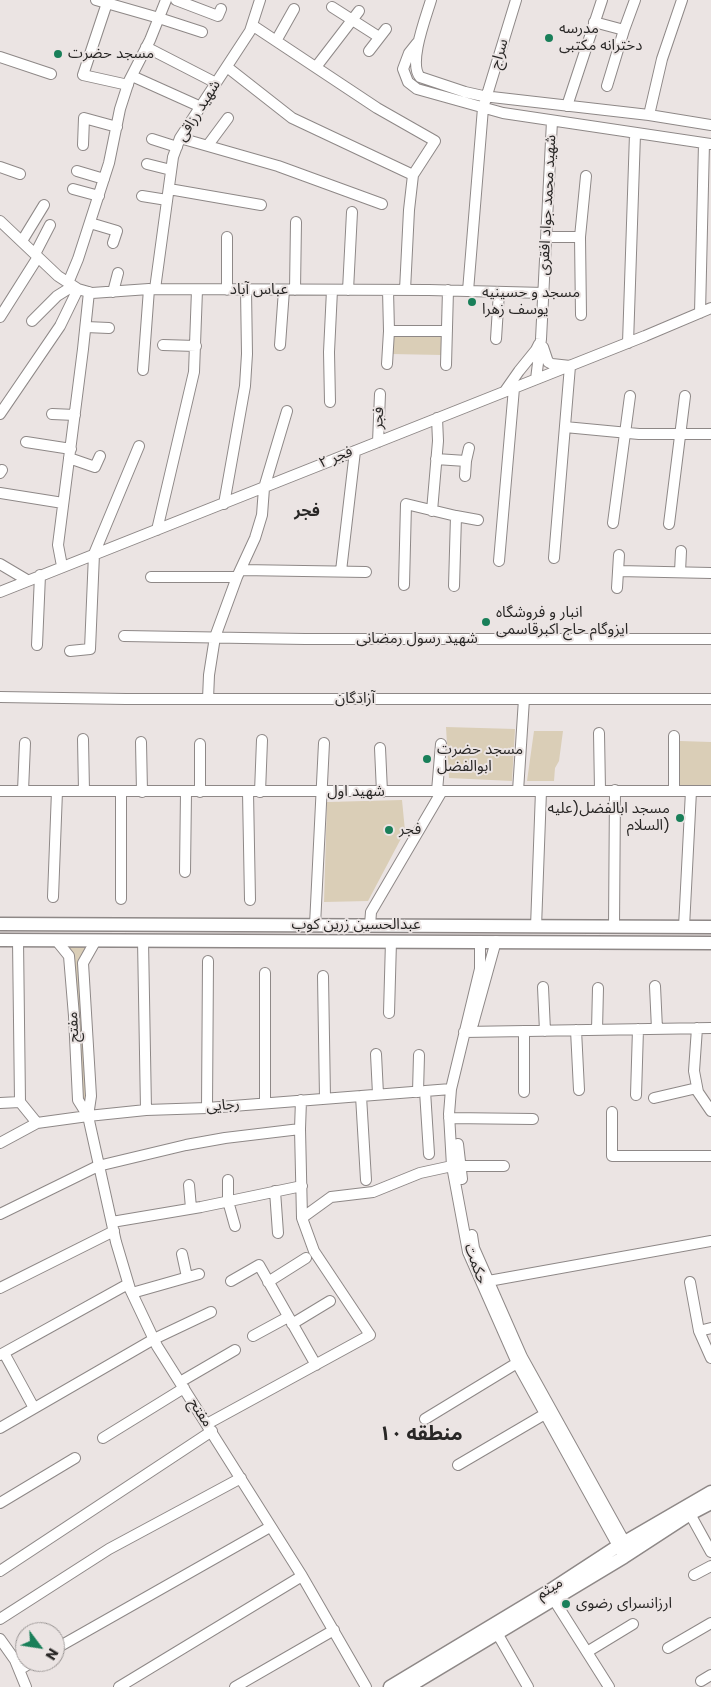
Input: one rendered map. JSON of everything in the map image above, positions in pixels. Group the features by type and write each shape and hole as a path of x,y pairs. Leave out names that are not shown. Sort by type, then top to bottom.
{"main road":[{"name":"عبدالحسین زرین کوب","path":"0,924 711,928"},
{"path":"437,941 444,932 440,926"},
{"path":"460,941 455,935 456,931 464,926"},
{"path":"0,940 18,940"},
{"name":"عبدالحسین زرین کوب","path":"18,940 391,940 711,943"},
{"name":"میثم","path":"408,1687 554,1600 624,1550 711,1492"},
{"name":"میثم","path":"390,1687 546,1593 711,1503"}],"street":[{"path":"96,0 202,32"},
{"path":"62,566 58,545 86,327 77,287 78,260 104,179 130,81 166,0"},
{"path":"176,0 218,16 221,9"},
{"name":"شهید رزاقی","path":"143,370 152,289 171,170 178,142 252,25 260,0"},
{"path":"431,0 418,42 415,68 420,77 466,92 488,96 649,115 711,125"},
{"name":"سراج","path":"468,291 483,108 516,0"},
{"path":"567,106 602,0"},
{"path":"608,86 624,30 635,0"},
{"path":"649,115 662,59 682,0"},
{"path":"107,3 83,75 130,81 200,107"},
{"path":"332,7 379,37"},
{"path":"276,41 294,9"},
{"path":"316,67 359,11"},
{"path":"594,22 624,30"},
{"path":"252,25 377,108 435,140 413,175 409,210 405,290"},
{"path":"369,52 386,28"},
{"path":"418,42 409,53 403,69 408,82 417,89 503,113 707,144 700,313 711,309"},
{"path":"146,47 216,84"},
{"path":"0,57 51,74"},
{"path":"227,67 292,118 413,175"},
{"path":"83,145 84,118 117,127"},
{"path":"208,145 228,118"},
{"name":"شهید محمد جواد افقری","path":"536,379 544,293 552,121"},
{"path":"628,343 635,134"},
{"path":"152,139 208,145 278,166 382,204"},
{"path":"147,164 171,170"},
{"path":"0,167 20,174"},
{"path":"77,171 104,179"},
{"path":"581,315 580,237 586,176"},
{"path":"73,189 99,196"},
{"path":"168,189 261,205"},
{"path":"142,196 167,200"},
{"path":"22,241 44,205"},
{"path":"348,290 352,212"},
{"path":"0,221 58,276 77,287"},
{"path":"295,290 296,222"},
{"path":"90,223 116,231 113,243"},
{"path":"0,317 37,255 50,225"},
{"path":"546,237 580,237"},
{"path":"227,238 227,290"},
{"path":"113,292 118,273"},
{"path":"32,321 56,296 77,287"},
{"path":"0,414 60,326 77,287"},
{"name":"عباس آباد","path":"77,287 113,292 152,289 448,290 544,293"},
{"path":"157,530 194,372 197,290"},
{"path":"224,504 245,386 247,354 246,290"},
{"path":"280,345 284,290"},
{"path":"330,402 329,352 332,290"},
{"path":"387,364 389,331 388,290"},
{"path":"446,365 448,290"},
{"path":"496,339 499,292"},
{"name":"فجر ۲","path":"0,591 224,504 700,313"},
{"path":"86,327 109,328"},
{"path":"389,331 447,331"},
{"path":"541,339 548,362 570,366 554,558"},
{"path":"499,561 509,390 519,371 536,350 541,339"},
{"path":"163,345 196,346"},
{"name":"فجر","path":"378,442 380,394"},
{"path":"613,523 630,396"},
{"path":"669,524 678,434 684,396"},
{"path":"208,699 209,675 215,637 262,515 264,488 287,412"},
{"path":"52,414 75,415"},
{"path":"432,511 438,441 437,418"},
{"path":"566,427 624,433 711,434"},
{"path":"26,442 70,454 96,468 100,456"},
{"path":"70,651 90,649 94,554 139,446"},
{"path":"465,476 469,448"},
{"path":"341,572 355,451"},
{"path":"436,459 466,460"},
{"path":"0,493 63,503"},
{"path":"404,585 406,504 478,520"},
{"path":"454,586 456,516"},
{"path":"680,572 681,551"},
{"path":"617,588 619,555"},
{"path":"0,564 27,580"},
{"path":"618,571 711,573"},
{"path":"150,576 366,572"},
{"path":"37,645 40,575"},
{"name":"شهید رسول رمضانی","path":"124,636 305,639 711,639"},
{"name":"آزادگان","path":"0,697 711,699"},
{"path":"518,791 524,699"},
{"path":"599,733 600,790"},
{"path":"674,736 674,791"},
{"path":"83,739 84,791"},
{"path":"260,792 262,740"},
{"path":"141,742 142,792"},
{"path":"23,791 25,743"},
{"path":"315,925 324,743"},
{"path":"200,744 200,792"},
{"path":"370,925 371,912 440,791 441,744"},
{"path":"380,748 382,792"},
{"path":"614,927 616,790"},
{"name":"شهید اول","path":"0,791 711,791"},
{"path":"53,897 57,791"},
{"path":"536,927 541,791"},
{"path":"684,927 691,791"},
{"path":"121,792 121,899"},
{"path":"185,872 186,792"},
{"path":"248,792 250,900"},
{"path":"18,940 20,1102 37,1122"},
{"name":"مفتح","path":"56,940 69,956 78,1100 88,1116"},
{"name":"مفتح","path":"96,940 83,963 90,1096 88,1116 98,1166 130,1289 154,1339 302,1576 366,1687"},
{"path":"143,940 146,1110"},
{"path":"389,1013 391,940"},
{"name":"حکمت","path":"453,1118 480,969 480,941"},
{"name":"حکمت","path":"496,941 451,1089 456,1167 474,1248 485,1282 517,1363 624,1550"},
{"path":"207,1108 208,961"},
{"path":"265,973 265,1103"},
{"path":"323,976 325,1098"},
{"path":"655,986 657,1029"},
{"path":"543,987 544,1031"},
{"path":"598,988 598,1030"},
{"path":"697,1028 694,1071 698,1092 711,1111"},
{"path":"468,1032 711,1028"},
{"path":"636,1094 638,1029"},
{"path":"576,1030 579,1090"},
{"path":"524,1031 524,1092"},
{"path":"376,1054 378,1094"},
{"path":"419,1055 421,1092 429,1154"},
{"path":"654,1098 697,1088"},
{"name":"رجایی","path":"0,1143 37,1122 146,1110 207,1108 451,1089"},
{"path":"361,1096 366,1180"},
{"path":"0,1571 210,1428 370,1335 314,1251 302,1218 301,1100"},
{"path":"0,1103 20,1102"},
{"path":"612,1112 612,1156 711,1156"},
{"path":"453,1118 533,1119"},
{"path":"0,1214 98,1166 186,1145 225,1138 300,1129"},
{"path":"302,1218 331,1197 373,1192 420,1174 456,1167 504,1166"},
{"path":"228,1180 228,1201 235,1226"},
{"path":"189,1185 191,1208"},
{"path":"0,1288 113,1226 302,1186"},
{"path":"275,1191 278,1233"},
{"path":"485,1282 711,1241"},
{"path":"182,1254 187,1277"},
{"path":"268,1282 306,1258"},
{"path":"230,1281 259,1265 316,1365"},
{"path":"34,1408 2,1354 130,1289 199,1274"},
{"name":"حکمت","path":"485,1282 522,1357 624,1550"},
{"path":"690,1282 699,1331 711,1358"},
{"path":"252,1336 330,1301"},
{"path":"0,1428 154,1339 211,1312"},
{"path":"699,1331 711,1328"},
{"path":"103,1438 235,1350"},
{"path":"425,1419 517,1363"},
{"path":"458,1465 545,1414"},
{"path":"0,1503 75,1458"},
{"path":"0,1619 109,1549 241,1478"},
{"path":"690,1514 711,1552"},
{"path":"65,1643 270,1527"},
{"path":"694,1576 711,1566"},
{"path":"119,1687 302,1576"},
{"path":"554,1600 609,1687"},
{"path":"668,1648 711,1623"},
{"path":"587,1652 633,1624"},
{"path":"234,1687 334,1630"},
{"path":"497,1633 528,1687"},
{"path":"2,1643 15,1664"},
{"path":"20,1672 26,1687"},
{"path":"700,1681 711,1675"}],"shaded area":[{"path":"392,333 443,336 442,355 391,354"},
{"path":"446,727 515,729 512,781 449,778"},
{"path":"534,731 563,731 554,781 527,781"},
{"path":"680,741 711,742 711,785 680,785"},
{"path":"402,800 405,831 368,901 324,902 327,802"},
{"path":"66,944 88,946 80,961 87,1108 80,1100"}],"place":[{"name":"مدرسه دخترانه مکتبی","path":"549,38"},
{"name":"مسجد حضرت","path":"58,54"},
{"name":"مسجد و حسینیه یوسف زهرا","path":"472,302"},
{"name":"انبار و فروشگاه ایزوگام حاج اکبرقاسمی","path":"486,622"},
{"name":"مسجد حضرت ابوالفضل","path":"427,759"},
{"name":"مسجد ابالفضل(علیه السلام)","path":"680,818"},
{"name":"فجر","path":"389,830"},
{"name":"ارزانسرای رضوی","path":"566,1604"}],"district":[{"name":"فجر","path":"307,512"},
{"name":"منطقه ۱۰","path":"421,1435"}]}
